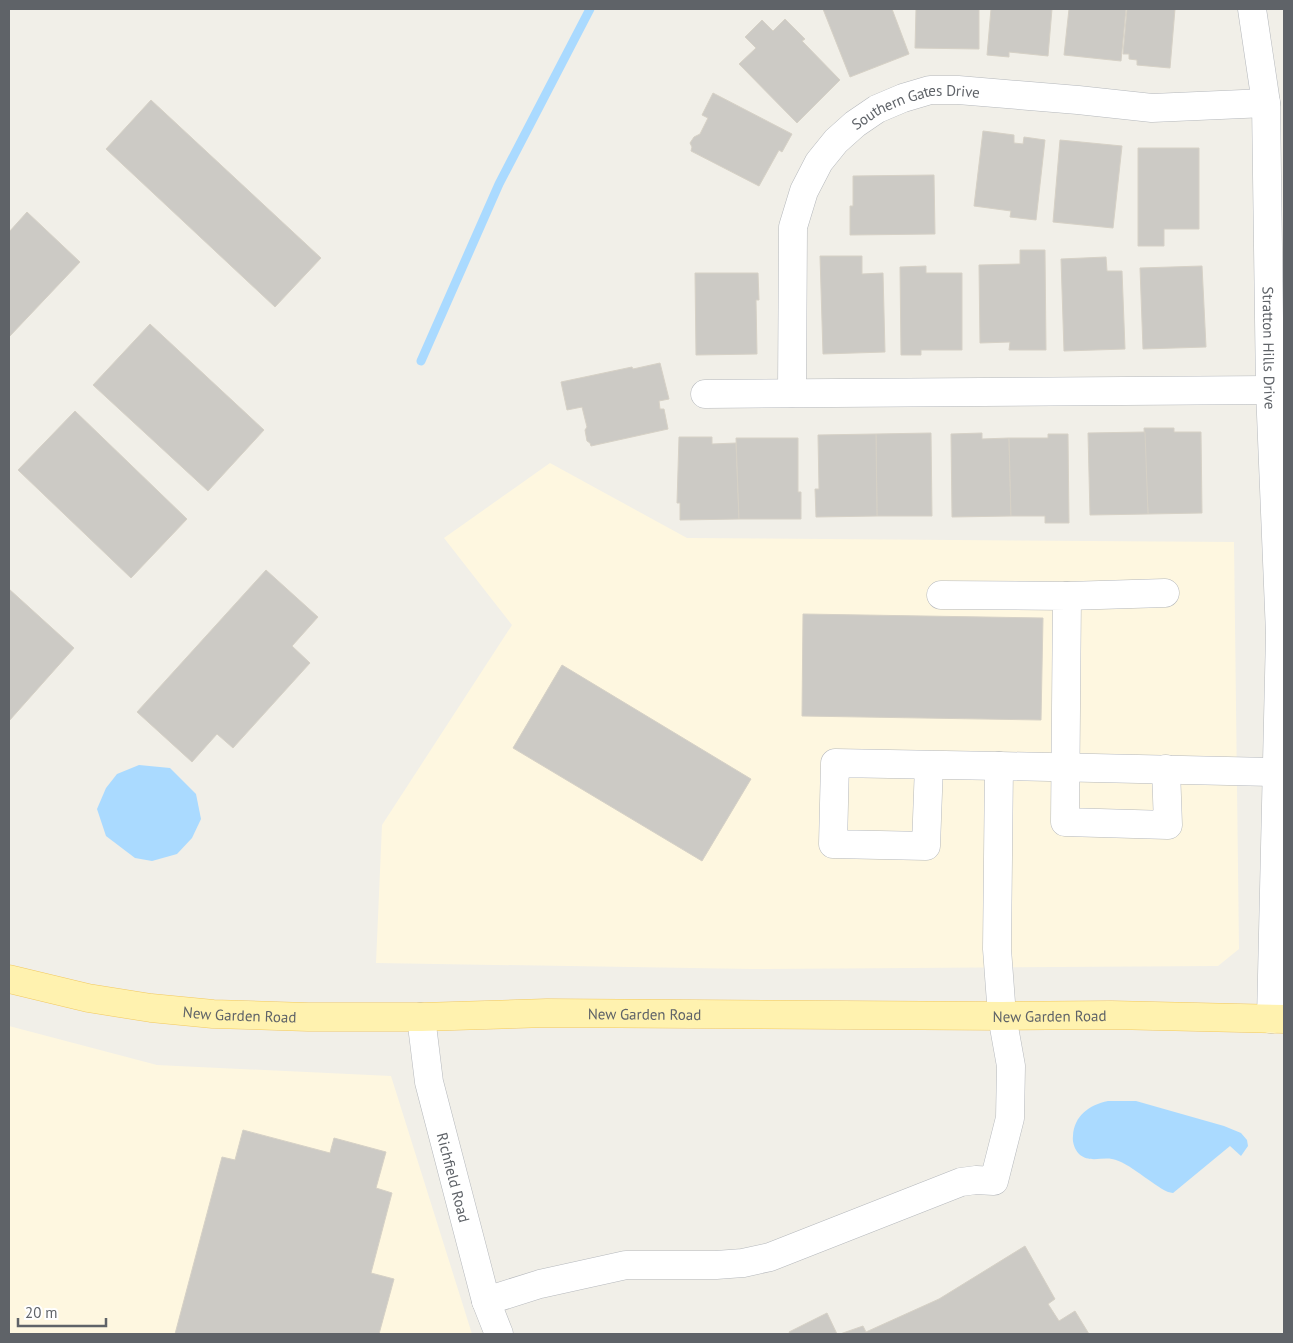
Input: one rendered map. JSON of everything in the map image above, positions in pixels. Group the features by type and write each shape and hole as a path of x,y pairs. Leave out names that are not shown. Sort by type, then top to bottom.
{"main road":[{"name":"New Garden Road","path":"9,979 88,998 151,1008 213,1014 422,1017 547,1013 1111,1015 1277,1019"}],"street":[{"name":"Stratton Hills Drive","path":"1252,9 1266,103 1270,390 1280,634 1277,772 1277,1019"},
{"name":"Southern Gates Drive","path":"792,393 793,226 804,191 819,162 836,141 855,124 877,109 903,98 930,90 958,90 1070,99 1152,108 1266,103"},
{"path":"705,394 1270,390"},
{"path":"941,595 1066,596 1165,593"},
{"path":"1066,596 1065,822 1168,825 1166,770"},
{"path":"929,765 926,846 833,844 834,763 1277,772"},
{"path":"486,1301 540,1284 626,1265 716,1265 743,1263 770,1257 961,1182 976,1180 994,1181 1010,1118 1011,1066 1002,1016 997,949 999,766"},
{"name":"Richfield Road","path":"422,1017 429,1082 486,1301 499,1334"}],"shaded area":[{"path":"550,463 687,538 1234,542 1239,949 1218,966 753,969 376,963 382,825 512,625 444,538"},
{"path":"9,1026 157,1065 391,1076 472,1334 9,1334"}],"water":[{"path":"139,765 170,768 196,794 201,819 192,838 177,854 152,861 135,858 106,836 97,809 106,788 117,774"},
{"path":"1108,1101 1136,1101 1224,1126 1241,1133 1247,1140 1248,1146 1241,1156 1230,1146 1173,1193 1168,1192 1126,1164 1112,1159 1083,1157 1076,1150 1073,1136 1076,1123 1084,1112 1095,1105"}],"building":[{"path":"823,9 892,9 909,54 850,77"},
{"path":"916,9 979,9 979,49 915,48"},
{"path":"991,9 1052,9 1048,56 1009,52 1009,57 987,55"},
{"path":"1069,9 1126,9 1121,61 1064,55"},
{"path":"1127,9 1175,9 1170,68 1137,65 1137,60 1129,59 1129,54 1123,54"},
{"path":"785,19 805,39 802,41 840,80 797,123 739,64 756,48 745,37 762,20 773,31"},
{"path":"713,93 792,134 782,152 779,150 759,186 691,151 690,143 694,137 700,134 708,118 702,115"},
{"path":"151,100 321,258 275,307 106,149"},
{"path":"983,131 1014,135 1014,143 1023,144 1024,137 1045,140 1036,220 1010,217 1011,211 974,206"},
{"path":"1060,140 1122,146 1113,228 1053,222"},
{"path":"1138,148 1199,148 1199,229 1164,229 1164,246 1138,246"},
{"path":"934,175 935,234 850,235 850,206 853,206 853,176"},
{"path":"27,212 80,262 9,337 9,232"},
{"path":"1020,250 1045,250 1046,350 1009,350 1010,342 980,343 979,265 1020,264"},
{"path":"820,256 862,256 862,274 883,273 885,352 823,354"},
{"path":"1106,257 1107,271 1122,271 1125,349 1064,351 1061,259"},
{"path":"926,266 926,273 962,273 962,350 921,350 921,355 901,355 900,267"},
{"path":"1202,266 1206,347 1143,349 1140,268"},
{"path":"695,273 758,273 759,300 756,300 757,354 696,355"},
{"path":"150,324 264,430 208,491 93,385"},
{"path":"660,363 669,399 659,401 660,409 664,409 668,429 591,446 587,441 585,430 587,427 582,407 567,410 561,382"},
{"path":"75,411 187,519 131,578 18,470"},
{"path":"1144,428 1174,428 1174,432 1201,432 1202,513 1148,514"},
{"path":"1145,432 1148,514 1090,515 1088,433"},
{"path":"931,433 932,516 877,516 876,434"},
{"path":"982,433 982,439 1009,438 1011,516 952,517 951,434"},
{"path":"876,434 877,516 816,517 815,489 819,489 818,435"},
{"path":"1048,434 1068,434 1069,523 1045,523 1045,516 1011,516 1009,438 1048,438"},
{"path":"679,437 712,437 712,444 736,443 739,519 680,520 680,503 677,503"},
{"path":"736,438 798,438 798,492 801,492 801,519 739,519"},
{"path":"266,570 318,617 292,646 310,663 233,748 217,734 192,762 137,712"},
{"path":"9,589 74,648 9,721"},
{"path":"803,614 1043,618 1041,720 802,716"},
{"path":"562,665 751,779 702,861 513,748"},
{"path":"243,1130 330,1153 334,1138 386,1152 376,1188 392,1193 371,1273 394,1279 379,1334 175,1334 222,1157 235,1160"},
{"path":"1025,1246 1055,1299 1048,1304 1059,1321 1075,1311 1089,1334 840,1334 863,1326 866,1332 939,1299"},
{"path":"827,1313 837,1334 790,1334 789,1332"}],"waterway":[{"path":"421,361 499,184 590,9"}]}
